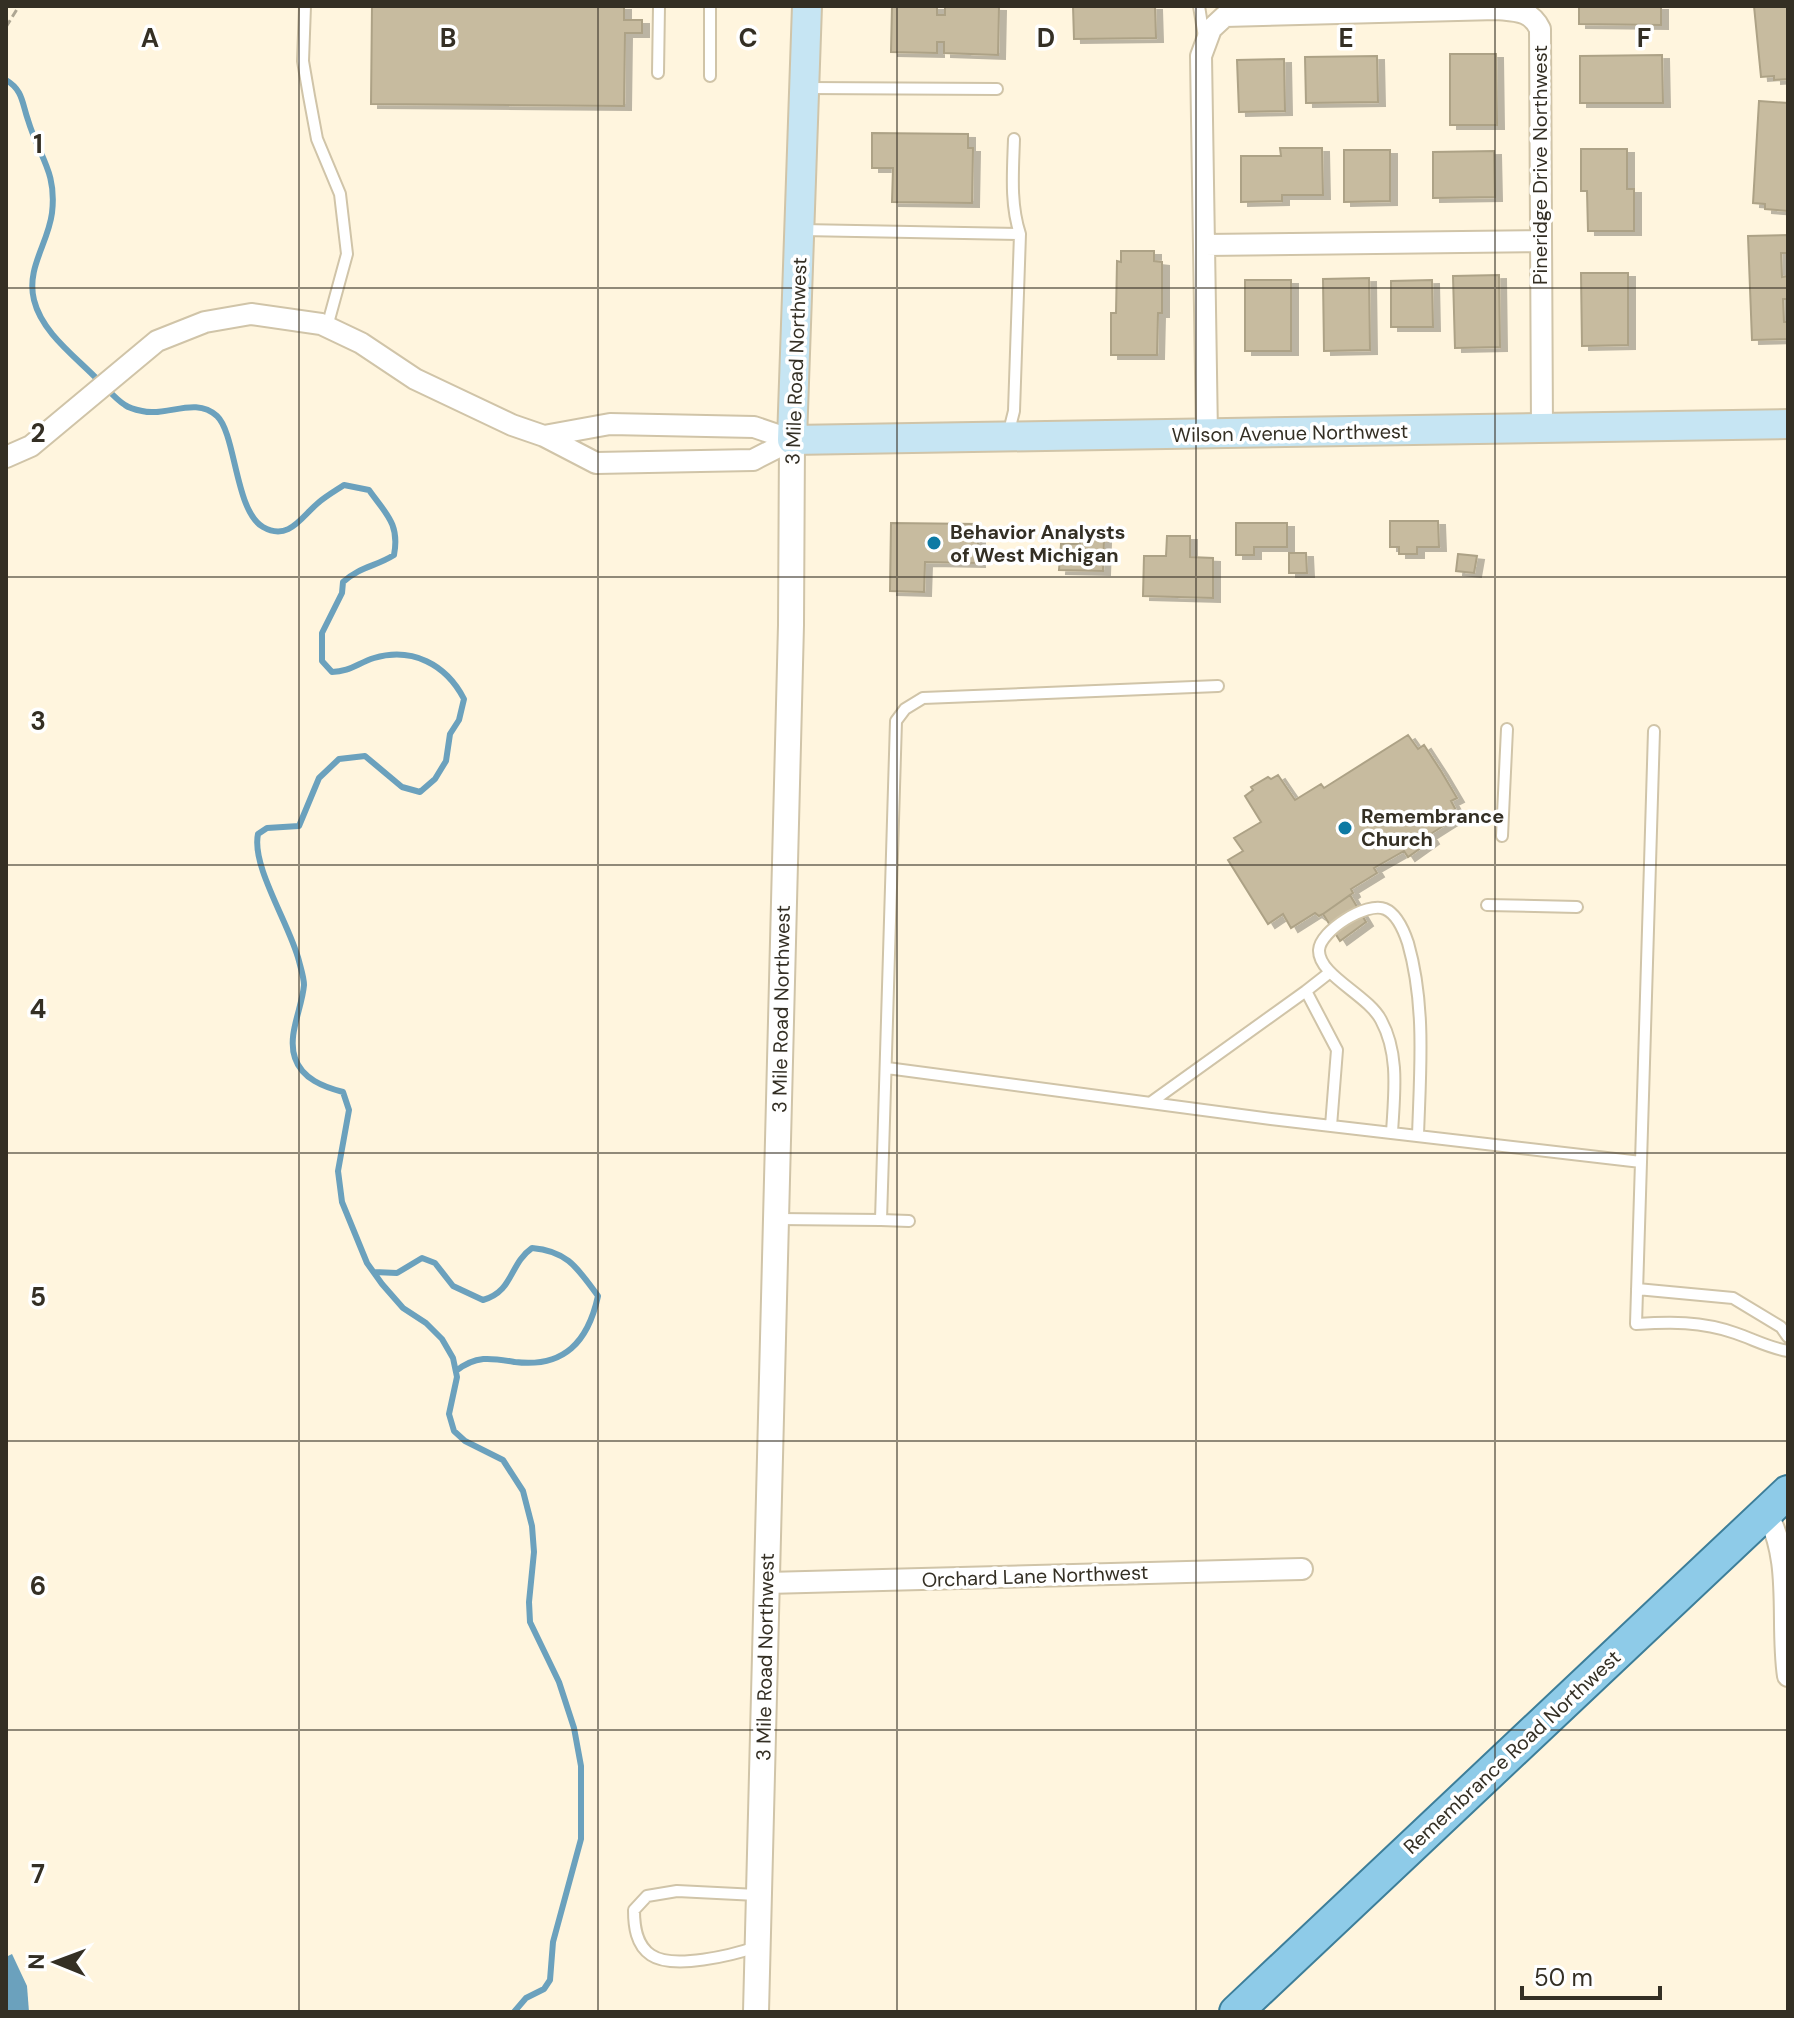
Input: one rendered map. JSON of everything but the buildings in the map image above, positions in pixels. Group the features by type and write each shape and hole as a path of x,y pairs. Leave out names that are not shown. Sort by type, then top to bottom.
{"main road":[{"name":"3 Mile Road Northwest","path":"792,440 807,6"},
{"name":"Wilson Avenue Northwest","path":"792,440 1788,424"},
{"name":"Remembrance Road Northwest","path":"1236,2012 1777,1502"}],"street":[{"name":"Pineridge Drive Northwest","path":"1205,43 1211,29 1225,16 1497,9 1521,11 1535,17 1540,29 1542,429"},
{"path":"1205,43 1201,56 1207,435"},
{"path":"1205,245 1540,241"},
{"path":"6,457 31,446 157,341 205,322 251,314 327,327 361,343 415,379 512,425 544,436 596,463 753,460 792,440"},
{"path":"544,436 610,424 754,427 792,440"},
{"name":"3 Mile Road Northwest","path":"756,2012 791,625 792,440"},
{"path":"1777,1502 1787,1575 1787,1670"},
{"name":"Orchard Lane Northwest","path":"767,1583 1302,1569"}],"lane":[{"path":"305,6 303,61 317,139 340,194 347,254 327,327"},
{"path":"658,73 659,6"},
{"path":"710,6 710,76"},
{"path":"1199,6 1205,43"},
{"path":"805,88 997,89"},
{"path":"1008,437 1014,411 1020,234 1013,198 1014,139"},
{"path":"801,230 1020,234"},
{"path":"881,1220 896,721 905,709 923,698 1218,686"},
{"path":"1502,836 1507,729"},
{"path":"1654,731 1636,1324 1694,1322 1736,1333 1770,1348 1788,1351"},
{"path":"1487,905 1577,907"},
{"path":"1392,1133 1395,1066 1381,1019 1359,994 1329,973 1321,963 1319,951 1328,930 1376,907 1387,909 1401,925 1412,962 1421,1013 1418,1136"},
{"path":"1150,1103 1329,973"},
{"path":"1306,991 1337,1050 1331,1126"},
{"path":"887,1068 1331,1126 1641,1162"},
{"path":"776,1219 909,1221"},
{"path":"1637,1289 1733,1298 1781,1327 1788,1337"},
{"path":"758,1946 724,1958 674,1961 651,1955 634,1932 634,1910 647,1896 677,1891 759,1895"}],"path":[{"path":"6,27 19,6"}],"water":[{"path":"12,1954 27,1986 29,2012 6,2012 6,1957"}],"waterway":[{"path":"6,80 21,97 52,186 50,224 35,267 32,288 38,312 52,334 114,397 129,407 152,412 200,408 217,416 228,439 247,505 263,527 280,531 294,526 321,500 344,485 369,490 393,527 394,555 343,582 342,593 322,633 322,661 332,672 388,655 414,657 448,676 464,699 459,720 450,734 446,761 435,779 420,792 402,787 365,756 339,759 319,778 299,826 267,828 258,834 257,847 304,979 293,1040 295,1058 308,1077 343,1092 349,1110 338,1171 342,1202 367,1263 403,1308 426,1323 442,1339 453,1358 457,1377 449,1414 454,1431 465,1441 503,1460 523,1491 532,1526 534,1552 530,1622 559,1682 574,1728 581,1766 581,1839 553,1942 550,1980 544,1989 526,1998 514,2012"},
{"path":"374,1272 397,1273 422,1258 435,1263 453,1286 483,1300 493,1296 506,1284 532,1248 563,1257 578,1270 598,1296 588,1327 580,1339 560,1356 532,1363 484,1359 470,1362 456,1371"}],"place":[{"name":"Behavior Analysts of West Michigan","path":"934,543"},
{"name":"Remembrance Church","path":"1345,828"}]}
